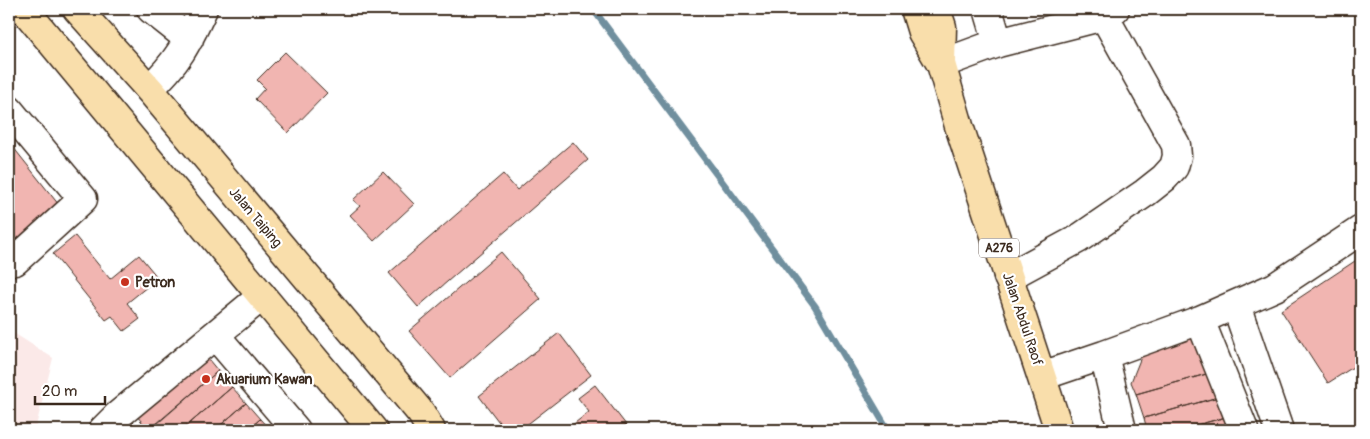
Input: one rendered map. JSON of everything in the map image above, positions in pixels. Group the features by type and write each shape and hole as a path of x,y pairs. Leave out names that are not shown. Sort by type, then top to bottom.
{"main road":[{"path":"24,9 373,430"},
{"name":"Jalan Abdul Raof","path":"915,9 922,32 942,64"},
{"name":"Jalan Abdul Raof","path":"936,9 942,27 942,64 959,126 1059,430"},
{"name":"Jalan Taiping","path":"87,13 426,422 447,430"}],"street":[{"path":"151,9 189,39"},
{"path":"149,90 180,55 203,9"},
{"path":"988,9 998,43"},
{"path":"942,64 998,43 1107,11 1176,145 1177,156 1174,167 1164,178 1145,193 1078,239 1008,277"},
{"path":"9,110 83,199 15,261 9,254"},
{"path":"1042,376 1200,320 1236,305 1275,287 1361,230"},
{"path":"116,425 262,296"},
{"path":"1236,305 1279,430"},
{"path":"1200,320 1244,430"},
{"path":"216,335 296,430"},
{"path":"1104,355 1122,430"}],"shaded area":[{"path":"9,330 53,358 35,430 9,430"}],"building":[{"path":"285,52 327,93 288,133 255,99 265,88 257,80"},
{"path":"9,142 63,210 20,245 9,231"},
{"path":"573,142 588,160 418,307 389,273 503,174 517,190"},
{"path":"383,172 414,204 374,241 350,215 360,206 353,200"},
{"path":"75,236 110,279 139,255 158,278 127,303 140,319 124,331 112,316 106,320 53,254"},
{"path":"501,252 541,299 450,378 409,331"},
{"path":"1361,257 1361,362 1328,383 1281,310"},
{"path":"1191,332 1210,373 1136,394 1131,382 1141,357"},
{"path":"559,333 591,375 520,430 505,430 479,396"},
{"path":"204,354 218,371 149,430 135,414"},
{"path":"218,371 232,387 182,430 150,430"},
{"path":"1210,373 1218,397 1144,418 1136,394"},
{"path":"595,385 630,430 566,430 589,412 578,398"},
{"path":"232,387 246,403 215,430 182,430"},
{"path":"1218,397 1226,417 1179,430 1147,430 1144,418"},
{"path":"246,403 260,419 248,430 215,430"},
{"path":"1226,417 1231,430 1179,430"},
{"path":"260,419 270,430 248,430"}],"waterway":[{"path":"593,9 815,306 888,430"}],"place":[{"name":"Petron","path":"125,282"},
{"name":"Akuarium Kawan","path":"206,379"}]}
